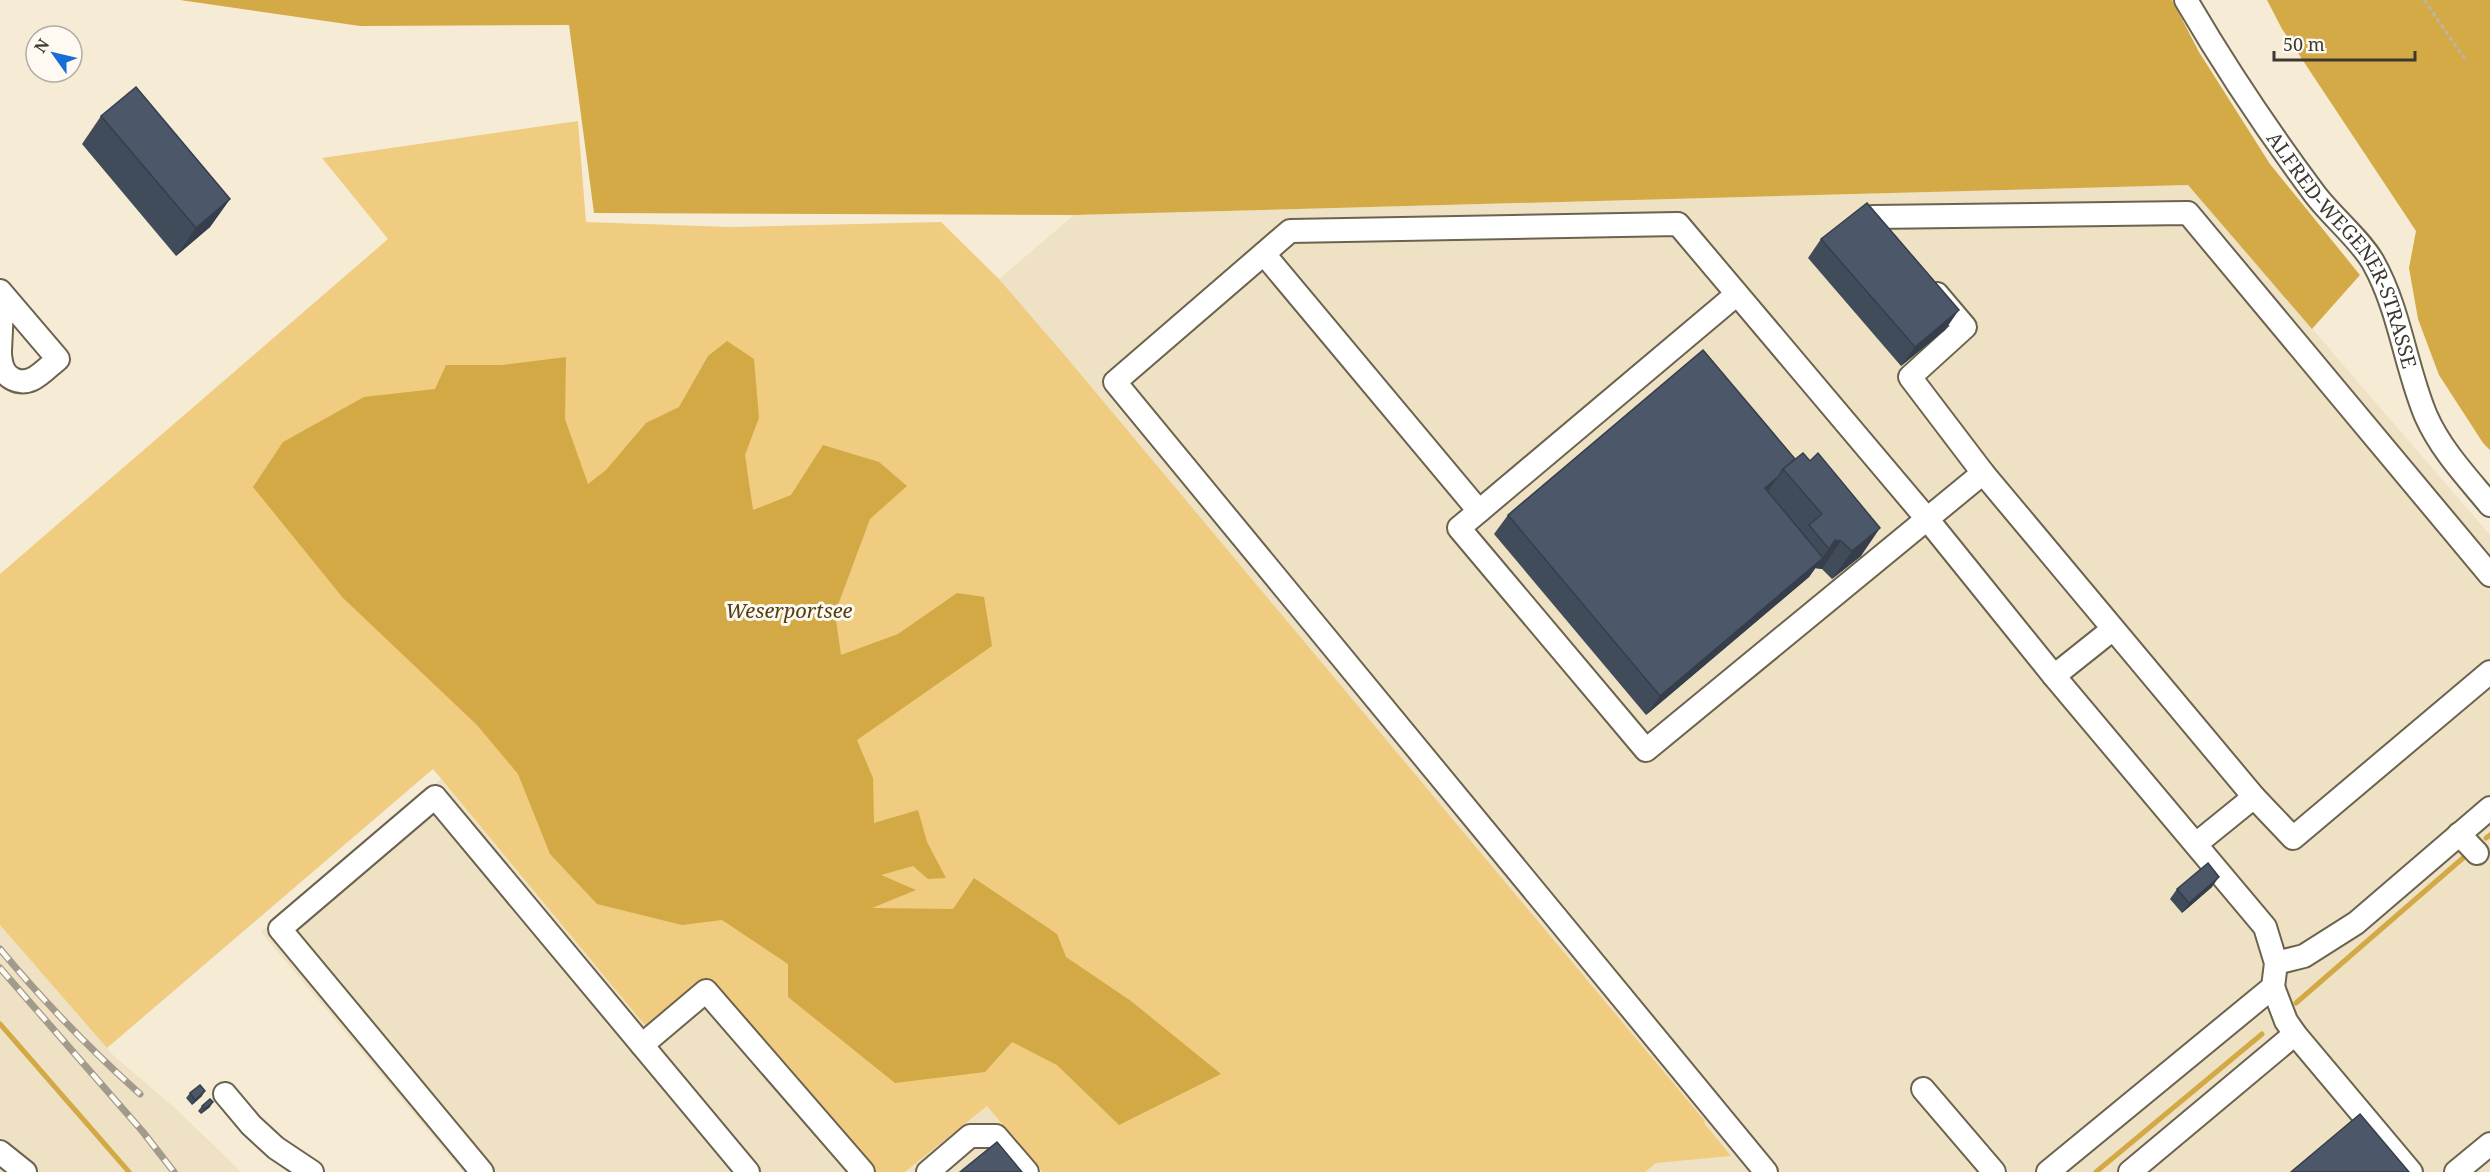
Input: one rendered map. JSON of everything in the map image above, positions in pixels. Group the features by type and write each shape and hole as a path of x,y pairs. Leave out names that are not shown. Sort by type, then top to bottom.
{"street":[{"name":"ALFRED-WEGENER-STRASSE","path":"2186,0 2270,132 2316,196 2372,260 2390,297 2412,378 2427,417 2440,443 2490,505"},
{"path":"1888,235 1873,217 2188,213 2490,574"},
{"path":"1766,1172 1115,382 1290,231 1678,224 1928,520 2054,676 2265,927 2276,963 2273,987 2286,1021 2411,1172"},
{"path":"1264,254 1479,511"},
{"path":"1926,281 1965,327 1910,377 1983,473 2254,797 2293,838 2490,672"},
{"path":"0,292 58,359 29,382 20,382 7,376 1,365 0,292"},
{"path":"1737,294 1459,528 1646,750 1983,473"},
{"path":"2054,676 2113,629"},
{"path":"482,1172 280,929 435,797 748,1172"},
{"path":"2196,844 2254,797"},
{"path":"2276,963 2304,956 2356,923 2490,808"},
{"path":"2459,834 2476,853"},
{"path":"2048,1172 2273,987"},
{"path":"642,1045 706,991 863,1172"},
{"path":"2130,1172 2295,1034"},
{"path":"1923,1089 1994,1172"},
{"path":"225,1094 251,1125 276,1148 312,1172"},
{"path":"928,1172 970,1136 996,1136 1027,1172"},
{"path":"2456,1172 2490,1144"},
{"path":"0,1152 25,1172"}],"path":[{"path":"2424,0 2467,62"}],"shaded area":[{"path":"180,0 2172,0 2199,52 2270,164 2360,275 2312,329 2188,185 1074,215 594,213 569,25 360,26"},
{"path":"2267,0 2490,0 2490,450 2483,443 2439,375 2418,319 2409,268 2416,231 2282,29"},
{"path":"2188,185 2490,535 2490,1172 1645,1172 1705,1121 999,279 1074,215"},
{"name":"Weserportsee","path":"727,341 754,359 759,418 745,455 753,510 791,495 823,445 879,462 907,486 870,519 835,613 841,655 898,634 957,593 984,597 992,646 857,740 873,778 874,823 918,810 927,842 946,878 928,879 913,866 881,875 916,890 872,908 953,909 974,878 1057,934 1066,957 1131,1001 1221,1074 1119,1125 1057,1065 1012,1042 985,1072 895,1083 788,997 788,964 722,920 682,925 597,904 550,854 518,774 477,725 343,598 253,487 283,442 364,397 435,389 446,365 502,365 566,357 565,419 588,484 606,470 646,423 679,407 708,356"},
{"path":"441,779 648,1029 708,980 876,1172 463,1172 261,932"},
{"path":"0,925 113,1055 175,1108 241,1172 0,1172"},
{"path":"987,1106 1042,1172 905,1172"}],"green space":[{"name":"Weserportsee","path":"578,121 586,222 730,227 941,222 999,279 1067,358 1705,1121 1704,1123 1731,1156 1656,1163 1645,1172 1042,1172 987,1106 905,1172 876,1172 708,980 648,1029 433,769 107,1048 0,925 0,574 388,239 322,158"}],"building":[{"path":"136,87 230,199 196,228 101,116"},
{"path":"1867,203 1959,310 1915,347 1821,239"},
{"path":"1703,350 1795,459 1765,488 1823,558 1660,696 1508,515"},
{"path":"1803,453 1810,461 1818,453 1880,528 1852,551 1841,541 1835,540 1829,549 1809,525 1822,514 1783,469"},
{"path":"2208,863 2219,877 2189,903 2177,889"},
{"path":"200,1085 205,1091 195,1100 190,1093"},
{"path":"210,1099 213,1102 205,1109 202,1106"},
{"path":"2360,1114 2409,1172 2291,1172"},
{"path":"997,1142 1022,1172 960,1172"}],"waterway":[{"path":"2486,838 2490,835"},
{"path":"2296,1003 2463,858"},
{"path":"0,1024 129,1172"},
{"path":"2096,1172 2262,1034"}],"railway":[{"path":"0,949 67,1024 140,1094"},
{"path":"0,968 143,1132 174,1172"}]}
